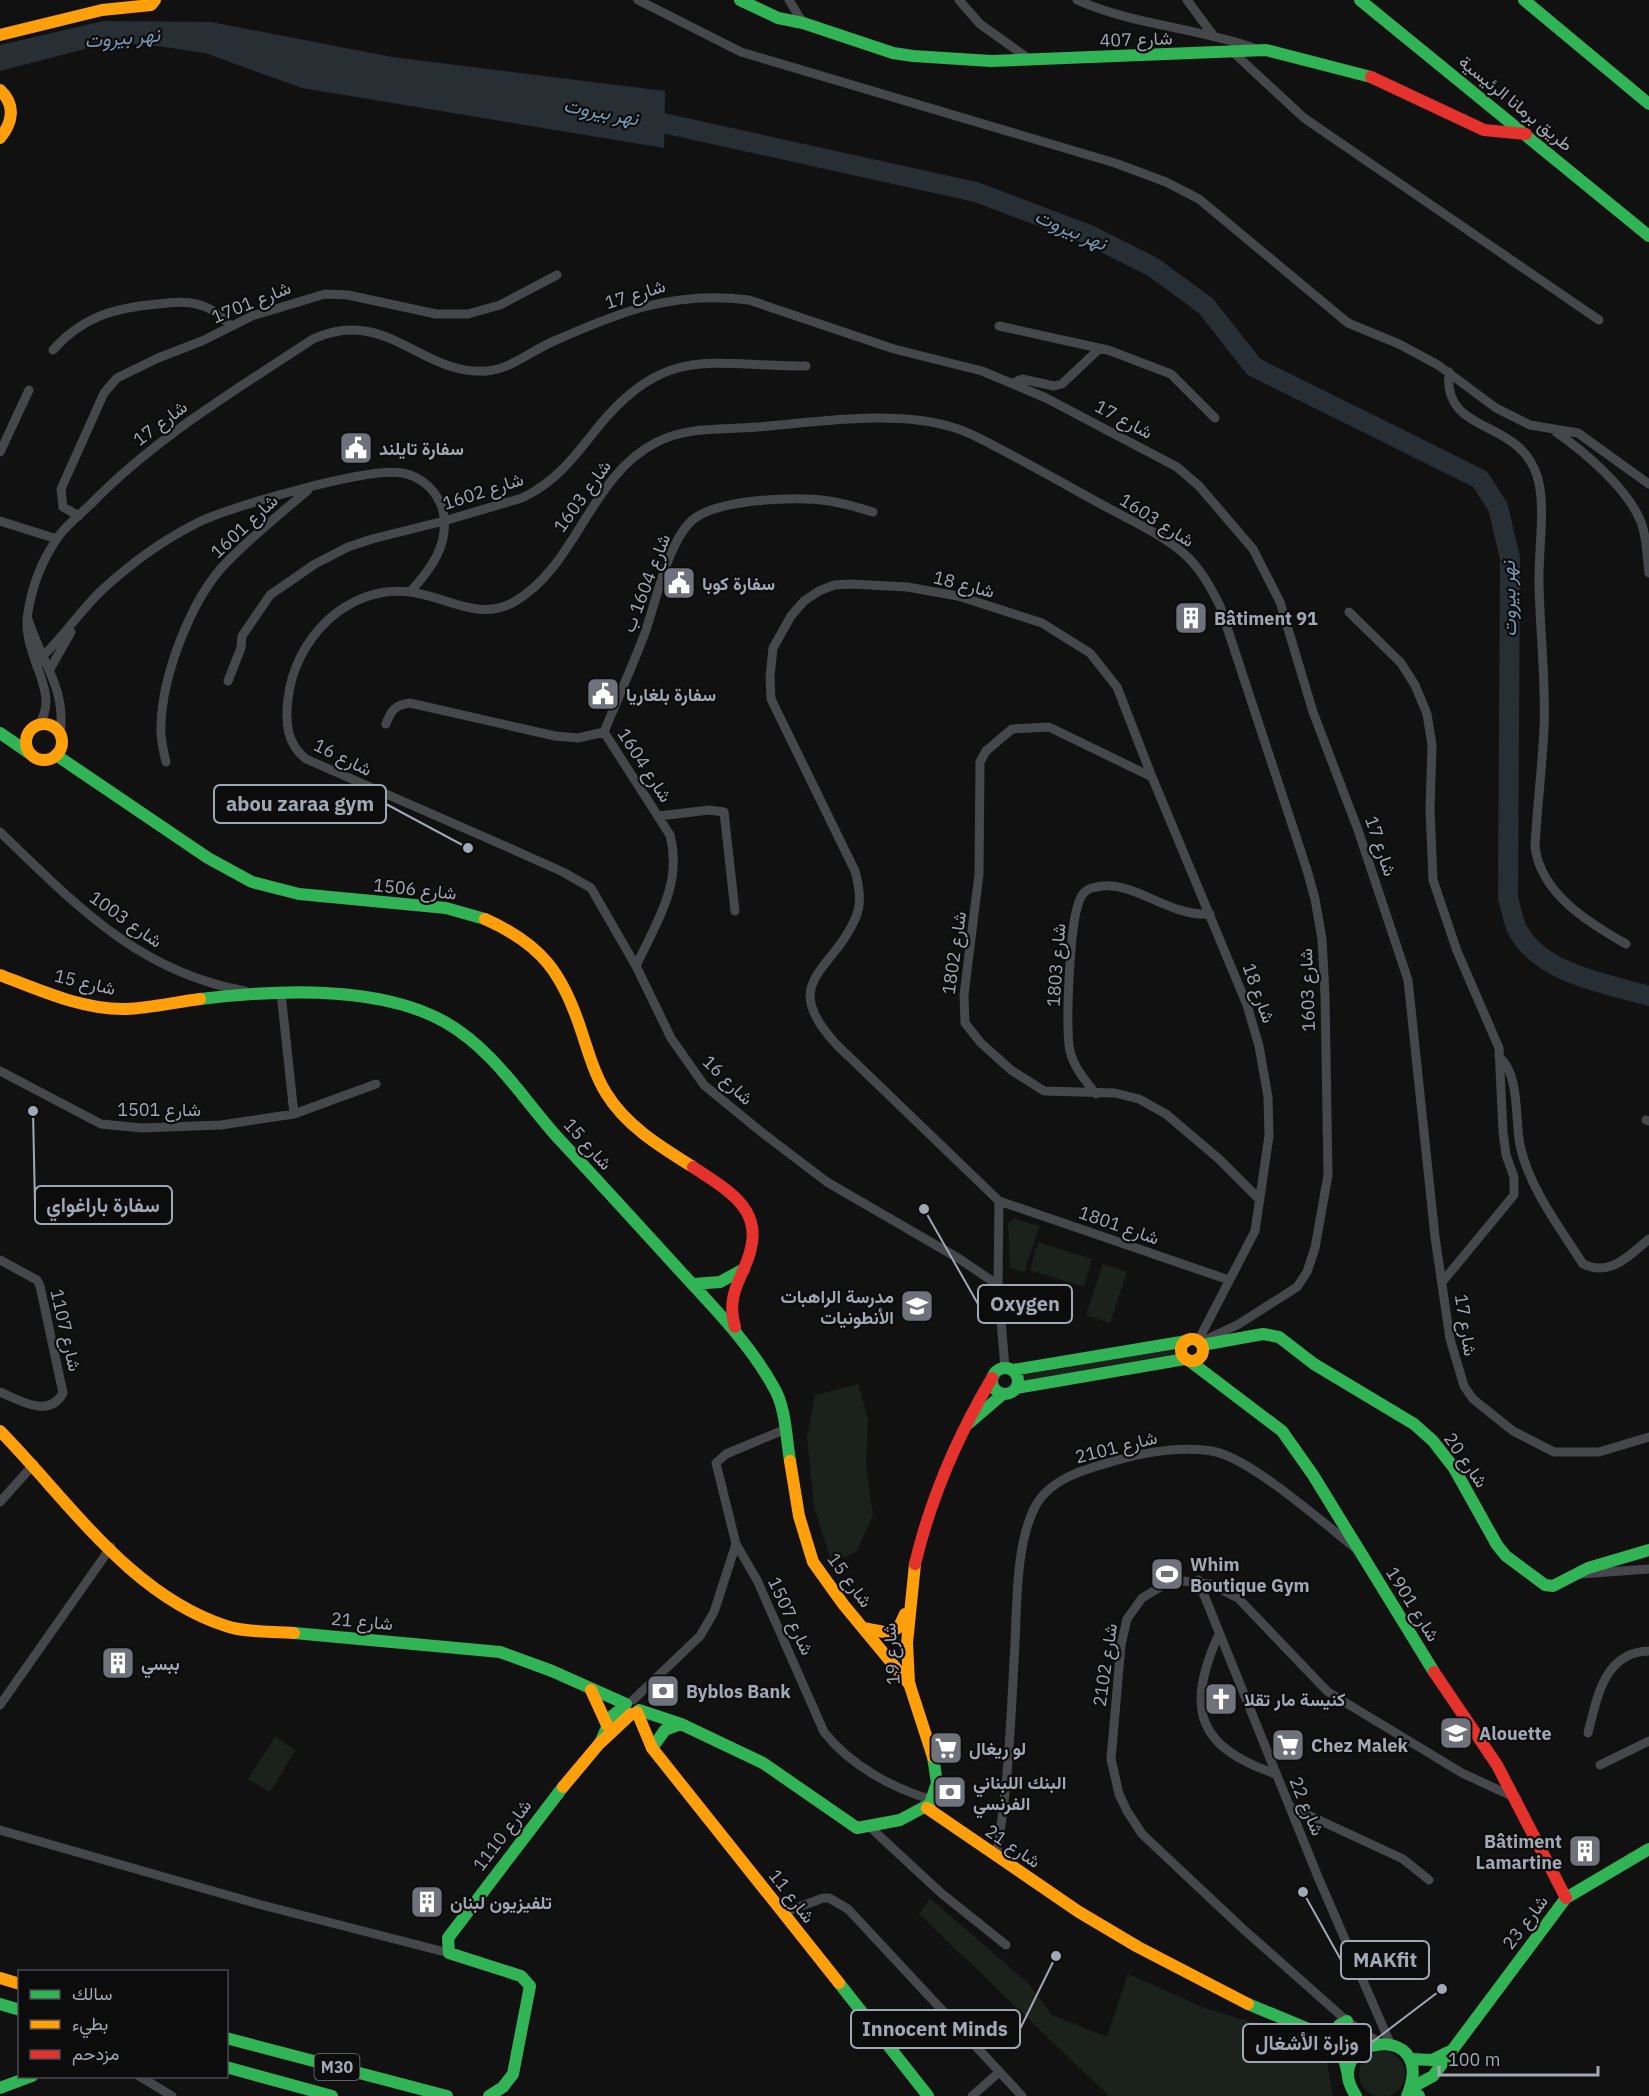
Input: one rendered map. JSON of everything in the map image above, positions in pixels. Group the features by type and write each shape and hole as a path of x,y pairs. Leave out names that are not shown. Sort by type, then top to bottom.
{"main road":[{"path":"0,35 102,10 151,5 155,0"},
{"name":"شارع 407","path":"741,0 778,18 803,23 901,55 992,61 1234,53 1256,49 1357,72 1397,88 1471,125 1497,132 1526,134"},
{"name":"طريق برمانا الرئيسية","path":"1359,0 1649,236"},
{"path":"1524,0 1557,30 1649,104"},
{"path":"0,90 11,103 12,113 9,128 0,138"},
{"path":"0,728 16,734 34,727 51,725 60,733 62,745 56,755 39,759 0,733"},
{"path":"29,753 25,742 34,727"},
{"name":"شارع 1506","path":"56,755 131,809 241,877 265,886 318,897 454,909 501,926 542,953 564,987 602,1086 619,1110 660,1144 725,1188 745,1208 753,1222 755,1238 729,1308 732,1321 743,1340"},
{"name":"شارع 15","path":"0,975 58,996 116,1008 257,992 358,996 395,1002 454,1028 491,1056 554,1133 743,1340 774,1388 786,1429 795,1497 806,1543 818,1572 910,1685"},
{"path":"693,1284 706,1285 725,1281 745,1268"},
{"name":"شارع 20","path":"1197,1342 1263,1334 1284,1339 1314,1364 1414,1424 1433,1441 1467,1489 1488,1533 1506,1556 1545,1585 1553,1586 1603,1562 1649,1550"},
{"path":"1188,1360 1181,1349 1197,1342"},
{"path":"962,1429 1003,1394 1010,1393 1016,1388 1201,1357 1197,1342"},
{"path":"1003,1394 995,1390 992,1378 996,1371 1197,1342"},
{"name":"شارع 1901","path":"1188,1360 1282,1431 1327,1497 1436,1675 1492,1757 1516,1798 1566,1898"},
{"path":"1009,1369 1018,1377 1016,1388"},
{"name":"شارع 19","path":"930,1804 936,1785 931,1756 910,1685 906,1610 920,1541 936,1492 962,1429 992,1378"},
{"name":"شارع 21","path":"0,1431 111,1547 157,1591 175,1603 228,1627 500,1652 552,1671 632,1707 681,1724 763,1763 857,1828 872,1829"},
{"path":"863,1628 889,1633 895,1631 906,1610"},
{"path":"591,1690 607,1725"},
{"path":"599,1744 612,1716 632,1707"},
{"path":"599,1744 632,1707"},
{"name":"شارع 11","path":"632,1707 652,1748 928,2096"},
{"path":"652,1748 665,1730 681,1724"},
{"name":"شارع 1110","path":"449,1953 447,1942 450,1934 558,1792 599,1744"},
{"path":"872,1829 930,1804"},
{"name":"شارع 21","path":"930,1804 996,1856 1079,1912 1138,1947 1238,2000 1328,2037 1337,2043"},
{"name":"شارع 23","path":"1413,2092 1433,2076 1566,1898 1649,1849"},
{"path":"449,1953 521,1976 531,1986 513,2074 511,2096"},
{"path":"0,1980 18,1984"},
{"path":"0,2004 18,2009"},
{"path":"1347,2021 1339,2025 1337,2043 1346,2058 1354,2095"},
{"name":"M30","path":"228,2039 447,2096"},
{"path":"1348,2075 1354,2057 1360,2049 1384,2042 1398,2046 1411,2059 1415,2078 1413,2092"},
{"path":"1411,2059 1432,2060 1456,2046"},
{"name":"M30","path":"228,2068 332,2096"},
{"path":"489,2096 503,2087 513,2074"},
{"path":"0,2088 27,2078"}],"street":[{"path":"638,0 741,52 1115,163 1177,187 1199,200 1267,254 1339,317 1399,344 1449,372 1496,408 1534,427 1556,432 1578,433 1649,484"},
{"path":"789,0 803,23"},
{"path":"959,0 980,24 1029,60"},
{"path":"1077,0 1131,17 1213,35 1256,49"},
{"path":"1187,0 1213,35"},
{"path":"1234,53 1304,118 1599,320"},
{"name":"شارع 1701","path":"79,516 63,507 61,489 108,387 117,378 158,358 202,341 230,325 325,294 348,295 436,314 468,314 500,305 557,275"},
{"name":"شارع 17","path":"34,727 48,704 26,635 27,615 31,591 57,539 153,447 201,412 313,339 346,328 379,333 461,369 489,371 638,307 689,297 726,297 749,300 888,348 974,368 1013,383 1119,435 1177,467 1199,486 1245,538 1272,584 1313,712 1358,830 1408,980 1435,1237 1450,1339 1464,1386 1473,1399 1513,1431 1544,1448 1565,1454 1599,1452 1649,1437"},
{"path":"53,350 63,338 92,317 129,306 194,303 210,309 230,325"},
{"path":"999,326 1108,350 1172,374 1215,418"},
{"path":"1013,383 1022,379 1054,386 1062,384 1099,349"},
{"name":"شارع 1602","path":"228,681 241,648 242,636 270,596 315,564 348,547 522,498 545,486 570,461 616,405 639,384 670,370 696,363 729,362 806,366"},
{"path":"1449,372 1449,395 1455,406 1468,417 1506,436 1526,454 1535,469 1540,490 1539,583 1544,728 1537,813 1537,860 1546,878 1570,906 1598,928 1626,944"},
{"path":"0,452 29,390"},
{"name":"شارع 1603","path":"410,592 481,611 503,607 525,595 537,584 583,523 608,482 636,455 658,441 698,429 837,421 900,419 954,427 1049,475 1183,552 1209,583 1220,606 1307,870 1320,928 1325,995 1328,1175 1312,1261 1302,1280 1287,1295 1239,1324 1197,1342"},
{"path":"1556,432 1590,459 1628,498 1642,523 1649,573"},
{"path":"36,667 44,655 114,580 186,529 216,515 310,488 391,472 413,475 433,490 438,498 444,521 436,561 410,592"},
{"name":"شارع 1601","path":"166,762 160,726 164,699 175,656 199,600 225,564 310,488"},
{"name":"شارع 1604 ب","path":"604,732 645,632 668,565 681,536 694,518 729,505 797,500 829,501 873,512"},
{"path":"0,521 57,539"},
{"name":"شارع 18","path":"999,1201 837,1045 815,1018 810,996 813,979 853,923 860,895 855,871 771,699 770,677 773,648 804,601 834,585 907,588 958,596 1042,623 1090,653 1117,687 1253,1022 1269,1097 1269,1136 1255,1231 1197,1342"},
{"name":"شارع 16","path":"410,592 390,592 361,599 338,612 314,632 297,662 290,684 288,736 297,752 306,759 506,846 584,883 598,898 636,966 671,1038 699,1078 722,1101 827,1182 948,1252 998,1286"},
{"path":"1349,612 1401,663 1423,702 1432,745 1430,810 1433,880 1473,993 1495,1038 1499,1057 1503,1132 1506,1155 1514,1177 1514,1195 1443,1281"},
{"path":"27,615 50,669 62,709 60,733"},
{"path":"50,669 80,616"},
{"path":"37,641 52,648"},
{"name":"شارع 1604","path":"386,724 396,706 410,703 555,736 579,738 604,732 659,816 670,835 675,853 673,884 636,966"},
{"name":"شارع 1802","path":"1152,777 1050,727 1012,729 986,751 980,762 979,874 964,995 965,1023 981,1043 1011,1070 1044,1092 1115,1093 1139,1099 1166,1114 1219,1159 1260,1200"},
{"path":"659,816 709,810 724,812 735,911"},
{"name":"شارع 1003","path":"0,832 54,886 126,943 185,976 211,984 257,992"},
{"name":"شارع 1803","path":"1096,1094 1076,1067 1069,1045 1072,939 1078,905 1084,892 1093,887 1126,888 1176,910 1197,915 1210,914"},
{"path":"281,993 294,1114"},
{"path":"1499,1057 1508,1068 1515,1092 1521,1147 1528,1169 1583,1264 1596,1269 1610,1268 1649,1239"},
{"name":"شارع 1501","path":"0,1071 101,1124 142,1128 222,1125 294,1114 376,1084"},
{"path":"999,1201 998,1286 1009,1369"},
{"name":"شارع 1801","path":"999,1201 1229,1280"},
{"name":"شارع 1107","path":"0,1260 36,1280 40,1286 63,1393 60,1399 49,1406 36,1407 0,1392"},
{"name":"شارع 1507","path":"786,1429 726,1454 716,1463 736,1544 757,1580 824,1732 837,1749 862,1767 930,1804"},
{"name":"شارع 2101","path":"996,1856 1007,1763 1019,1568 1036,1505 1053,1487 1077,1473 1122,1459 1174,1450 1213,1451 1248,1466 1358,1550"},
{"path":"0,1502 34,1464"},
{"path":"632,1707 700,1636 714,1612 736,1544"},
{"path":"0,1705 111,1547"},
{"path":"1578,1575 1649,1569"},
{"name":"شارع 2102","path":"1384,2042 1347,2021 1142,1834 1119,1794 1111,1759 1121,1645 1127,1619 1142,1598 1164,1585 1198,1581 1238,1598 1328,1692 1462,1773 1516,1798"},
{"name":"شارع 22","path":"1198,1581 1218,1636 1291,1807 1384,2042"},
{"path":"1218,1636 1204,1671 1201,1702 1204,1721 1226,1752 1252,1766 1276,1774"},
{"path":"1588,1733 1597,1695 1612,1668 1623,1657 1649,1651"},
{"path":"1600,1765 1649,1741"},
{"path":"1291,1807 1403,1859 1429,1880"},
{"path":"872,1829 941,1893 1006,1945"},
{"path":"0,1830 258,1904 449,1953"},
{"path":"783,1913 823,1898 829,1898 848,1909 998,2073 1022,2096"},
{"path":"972,2096 998,2073"},
{"path":"142,2078 171,2096"}],"shaded area":[{"path":"1015,1219 1040,1226 1024,1272 1010,1268 1008,1223"},
{"path":"1038,1242 1092,1259 1084,1287 1030,1270"},
{"path":"1103,1264 1127,1272 1110,1323 1086,1315"},
{"path":"1173,1348 1175,1354 1025,1381 1024,1375"},
{"path":"858,1384 868,1419 866,1467 873,1515 857,1551 832,1563 814,1507 807,1438 815,1395"},
{"path":"275,1737 296,1750 270,1792 248,1779"},
{"path":"930,1898 1029,1984 1052,2015 1107,2037 1128,1974 1207,2009 1308,2038 1324,2048 1333,2096 1109,2096 919,1914"},
{"path":"1382,2051 1398,2058 1405,2074 1398,2090 1382,2097 1366,2090 1359,2074 1366,2058"}],"water":[{"path":"103,21 211,22 392,57 665,91 664,148 302,88 205,53 143,44 104,44 0,71 0,45"}],"waterway":[{"name":"نهر بيروت","path":"640,118 976,192 1087,234 1153,267 1206,306 1254,367 1480,479 1498,507 1510,558 1508,898 1514,922 1527,944 1557,967 1594,981 1649,996"}],"traffic: fast":[{"path":"740,0 778,18 803,23 893,53 913,56 991,61 1266,50 1371,77"},
{"path":"1360,0 1649,236"},
{"path":"1524,0 1649,104"},
{"path":"0,733 29,753"},
{"path":"56,755 208,858 252,882 299,894 446,908 485,919"},
{"path":"200,999 292,992 358,996 389,1001 418,1010 445,1022 462,1033 493,1061 559,1139 742,1341 764,1370 781,1403 790,1461"},
{"path":"693,1284 720,1282 744,1269"},
{"path":"1202,1345 1263,1334 1279,1337 1314,1364 1414,1424 1433,1441 1454,1468 1497,1545 1506,1556 1545,1585 1553,1586 1588,1568 1649,1550"},
{"path":"1013,1370 1187,1341"},
{"path":"1016,1388 1185,1359"},
{"path":"1191,1362 1282,1431 1313,1475 1434,1672"},
{"path":"1005,1368 1014,1372 1018,1381 1014,1390 1005,1394 996,1390 992,1381 996,1372 1005,1368"},
{"path":"968,1424 1003,1394"},
{"path":"294,1633 500,1652 552,1671 626,1704"},
{"path":"601,1741 612,1716 625,1706"},
{"path":"639,1710 681,1724 763,1763 857,1828 900,1820 930,1804 937,1783 933,1757"},
{"path":"652,1748 665,1730 681,1724"},
{"path":"513,2074 530,1986 521,1976 449,1953 448,1938 563,1787"},
{"path":"1413,2087 1433,2076 1566,1898 1649,1849"},
{"path":"839,1983 928,2096"},
{"path":"0,2004 18,2009"},
{"path":"1248,2004 1328,2037 1342,2050 1348,2075"},
{"path":"1337,2043 1339,2025 1347,2021"},
{"path":"228,2039 447,2096"},
{"path":"1356,2096 1348,2076 1352,2060 1363,2050 1379,2045 1395,2046 1407,2055 1413,2071 1407,2096"},
{"path":"1411,2059 1432,2060 1448,2052"},
{"path":"228,2068 332,2096"},
{"path":"489,2096 503,2087 513,2074"},
{"path":"0,2088 27,2078"},
{"path":"1412,2088 1419,2096"}],"traffic: slow":[{"path":"0,35 102,10 151,5 155,0"},
{"path":"0,90 9,102 11,114 8,126 0,138"},
{"path":"44,724 57,729 62,742 57,755 44,760 31,755 26,742 31,729 44,724"},
{"path":"485,919 522,939 536,951 558,978 575,1012 592,1064 614,1105 645,1135 693,1167"},
{"path":"0,975 78,1003 110,1008 126,1009 200,999"},
{"path":"1192,1339 1200,1342 1203,1350 1200,1358 1192,1361 1184,1358 1181,1350 1184,1342 1192,1339"},
{"path":"0,1431 102,1543 160,1592 192,1612 226,1626 251,1631 294,1633"},
{"path":"790,1461 799,1516 813,1562 843,1604 910,1685"},
{"path":"915,1564 907,1643 909,1683 933,1757"},
{"path":"863,1628 889,1633 899,1627 905,1614"},
{"path":"591,1690 607,1725"},
{"path":"637,1712 652,1748 839,1983"},
{"path":"563,1787 599,1744 631,1714"},
{"path":"927,1808 1079,1912 1138,1947 1248,2004"},
{"path":"0,1978 18,1983"}],"traffic: jam":[{"path":"1371,77 1484,130 1526,134"},
{"path":"693,1167 736,1198 751,1222 753,1236 750,1253 733,1300 732,1313 735,1327"},
{"path":"915,1564 921,1539 946,1468 992,1378"},
{"path":"1434,1672 1497,1765 1566,1898"}],"place":[{"name":"سفارة تايلند","path":"356,448"},
{"name":"سفارة كوبا","path":"679,583"},
{"name":"Bâtiment 91","path":"1191,618"},
{"name":"سفارة بلغاريا","path":"603,694"},
{"name":"abou zaraa gym","path":"468,848"},
{"name":"سفارة باراغواي","path":"33,1111"},
{"name":"Oxygen","path":"924,1209"},
{"name":"مدرسة الراهبات الأنطونيات","path":"917,1306"},
{"name":"Whim Boutique Gym","path":"1167,1574"},
{"name":"ببسي","path":"118,1663"},
{"name":"Byblos Bank","path":"663,1691"},
{"name":"كنيسة مار تقلا","path":"1221,1699"},
{"name":"Alouette","path":"1456,1733"},
{"name":"Chez Malek","path":"1288,1745"},
{"name":"لو ريغال","path":"946,1748"},
{"name":"البنك اللبناني الفرنسي","path":"950,1792"},
{"name":"Bâtiment Lamartine","path":"1585,1851"},
{"name":"MAKfit","path":"1303,1892"},
{"name":"تلفيزيون لبنان","path":"427,1902"},
{"name":"Innocent Minds","path":"1056,1956"},
{"name":"وزارة الأشغال","path":"1442,1989"}]}
